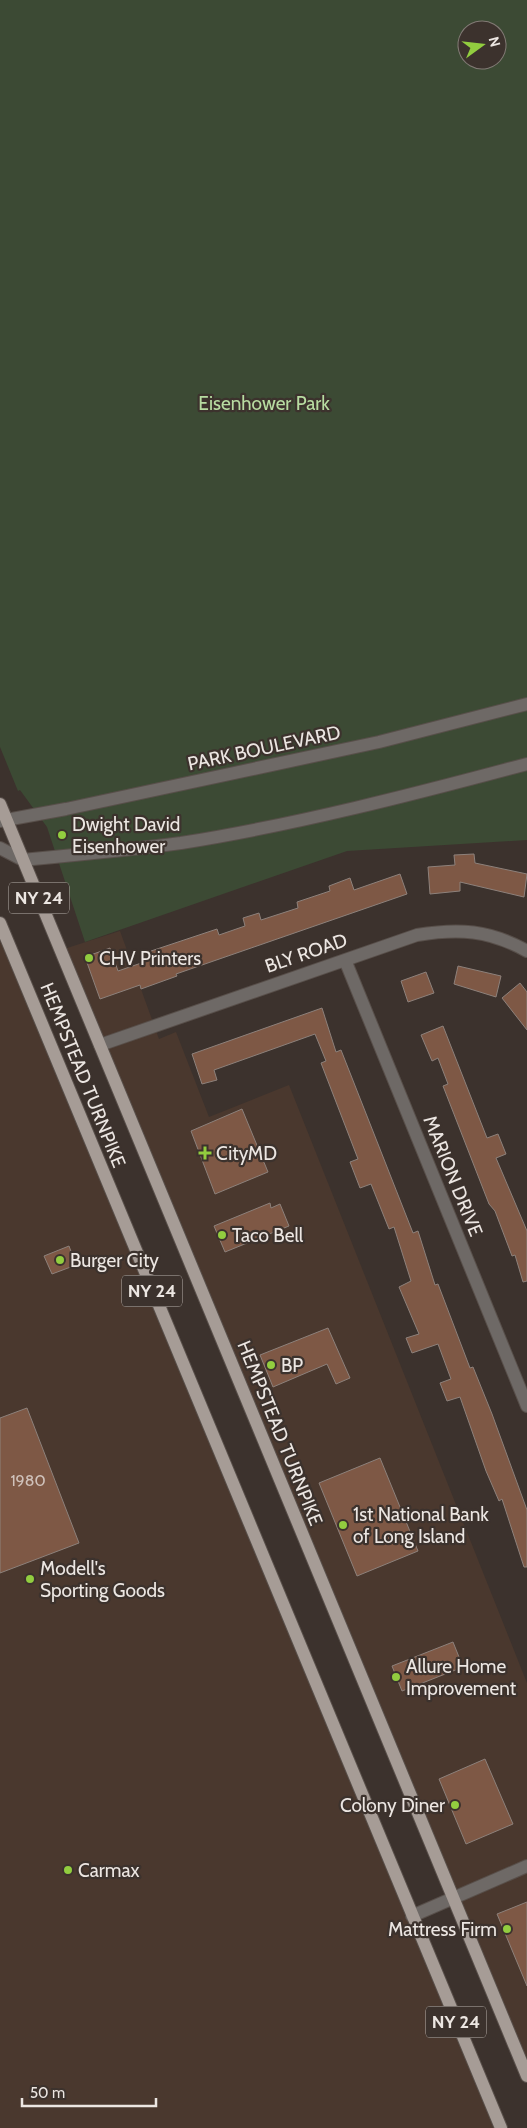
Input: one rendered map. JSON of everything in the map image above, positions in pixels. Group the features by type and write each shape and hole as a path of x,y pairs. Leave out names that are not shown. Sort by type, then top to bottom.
{"main road":[{"name":"HEMPSTEAD TURNPIKE","path":"0,804 3,821 23,860 452,1899 527,2076"},
{"name":"HEMPSTEAD TURNPIKE","path":"0,923 501,2128"}],"street":[{"name":"PARK BOULEVARD","path":"3,821 370,744 527,704"},
{"path":"0,848 23,860 181,843 433,789 527,764"},
{"name":"BLY ROAD","path":"100,1045 417,935 449,930 473,932 510,942 527,950"},
{"name":"MARION DRIVE","path":"345,960 527,1406"},
{"path":"412,1916 527,1866"}],"shaded area":[{"path":"0,922 501,2128 0,2128"},
{"path":"120,931 159,1039 176,1032 209,1117 289,1085 527,1683 527,2064 64,949"}],"green space":[{"name":"Eisenhower Park","path":"0,0 527,0 527,840 347,851 85,942 47,827 20,790 18,791 0,747"}],"building":[{"path":"474,854 475,863 527,874 524,897 460,882 460,891 430,894 428,867 455,865 454,855"},
{"path":"400,874 407,894 176,974 177,976 141,989 140,985 100,999 85,957 110,948 118,971 153,959 151,951 217,929 219,935 245,926 243,918 259,913 261,920 298,908 297,902 330,891 329,886 350,878 354,890"},
{"path":"458,966 501,976 496,997 454,984"},
{"path":"426,972 434,993 408,1002 401,981"},
{"path":"520,983 527,992 527,1030 502,998"},
{"path":"322,1008 336,1052 341,1050 413,1233 418,1231 435,1285 438,1284 470,1368 473,1367 492,1414 527,1510 527,1567 524,1567 502,1499 499,1501 486,1471 460,1397 447,1401 440,1383 451,1379 438,1344 412,1353 406,1338 419,1334 399,1287 411,1281 394,1227 389,1229 371,1184 360,1188 350,1162 358,1159 321,1063 326,1061 315,1034 214,1070 217,1080 202,1084 192,1054"},
{"path":"443,1026 487,1138 498,1134 506,1154 496,1158 527,1231 527,1281 523,1282 515,1255 512,1256 495,1211 489,1204 443,1086 448,1084 438,1058 432,1061 421,1035"},
{"path":"242,1109 268,1172 215,1194 191,1131"},
{"path":"270,1203 271,1208 280,1204 289,1226 225,1252 214,1226"},
{"name":"Burger City","path":"69,1246 76,1265 52,1274 44,1256"},
{"path":"328,1328 350,1378 336,1384 327,1364 273,1387 260,1355"},
{"path":"27,1408 79,1543 0,1573 0,1418"},
{"path":"380,1458 418,1551 357,1576 319,1483"},
{"path":"453,1642 463,1667 402,1691 392,1666"},
{"path":"485,1759 513,1824 466,1844 439,1779"},
{"path":"527,1902 527,1986 497,1914"}],"place":[{"name":"Dwight David Eisenhower","path":"62,835"},
{"name":"CHV Printers","path":"89,958"},
{"name":"CityMD","path":"205,1153"},
{"name":"Taco Bell","path":"222,1235"},
{"name":"Burger City","path":"60,1260"},
{"name":"BP","path":"271,1365"},
{"name":"1st National Bank of Long Island","path":"343,1525"},
{"name":"Modell's Sporting Goods","path":"30,1579"},
{"name":"Allure Home Improvement","path":"396,1677"},
{"name":"Colony Diner","path":"455,1805"},
{"name":"Carmax","path":"68,1870"},
{"name":"Mattress Firm","path":"507,1929"}]}
